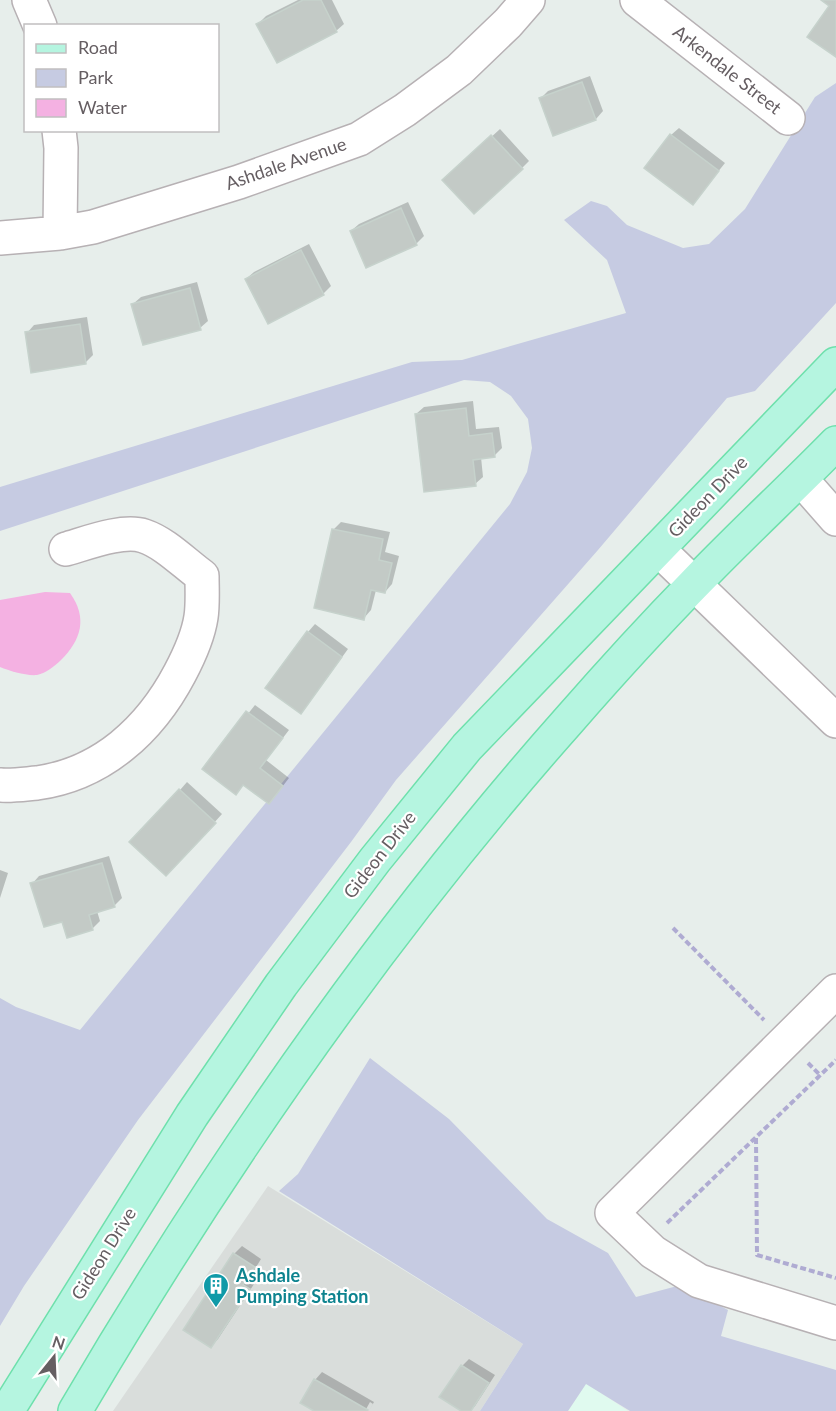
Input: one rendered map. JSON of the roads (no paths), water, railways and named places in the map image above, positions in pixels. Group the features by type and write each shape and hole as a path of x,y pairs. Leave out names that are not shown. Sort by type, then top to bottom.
{"main road":[{"name":"Gideon Drive","path":"7,1411 192,1115 280,985 375,860 467,747 836,364"},
{"path":"75,1411 130,1318 206,1199 332,1013 427,888 568,720 694,584 836,443"}],"street":[{"path":"29,0 39,24"},
{"name":"Ashdale Avenue","path":"0,238 60,233 93,227 239,182 359,139 405,110 459,70 508,23 528,0"},
{"name":"Arkendale Street","path":"637,0 788,118"},
{"path":"59,132 62,159 60,233"},
{"path":"801,479 836,519"},
{"path":"0,785 52,781 76,774 99,763 123,746 146,725 170,692 191,652 201,617 202,576 159,544 144,536 131,534 118,536 66,549"},
{"path":"658,549 836,721"},
{"path":"836,991 612,1213 645,1245 673,1266 699,1281 836,1323"}],"water":[{"path":"45,592 70,593 76,602 80,628 73,645 59,662 37,675 13,672 0,667 0,600"}],"place":[{"name":"Ashdale Pumping Station","path":"216,1309"}]}
